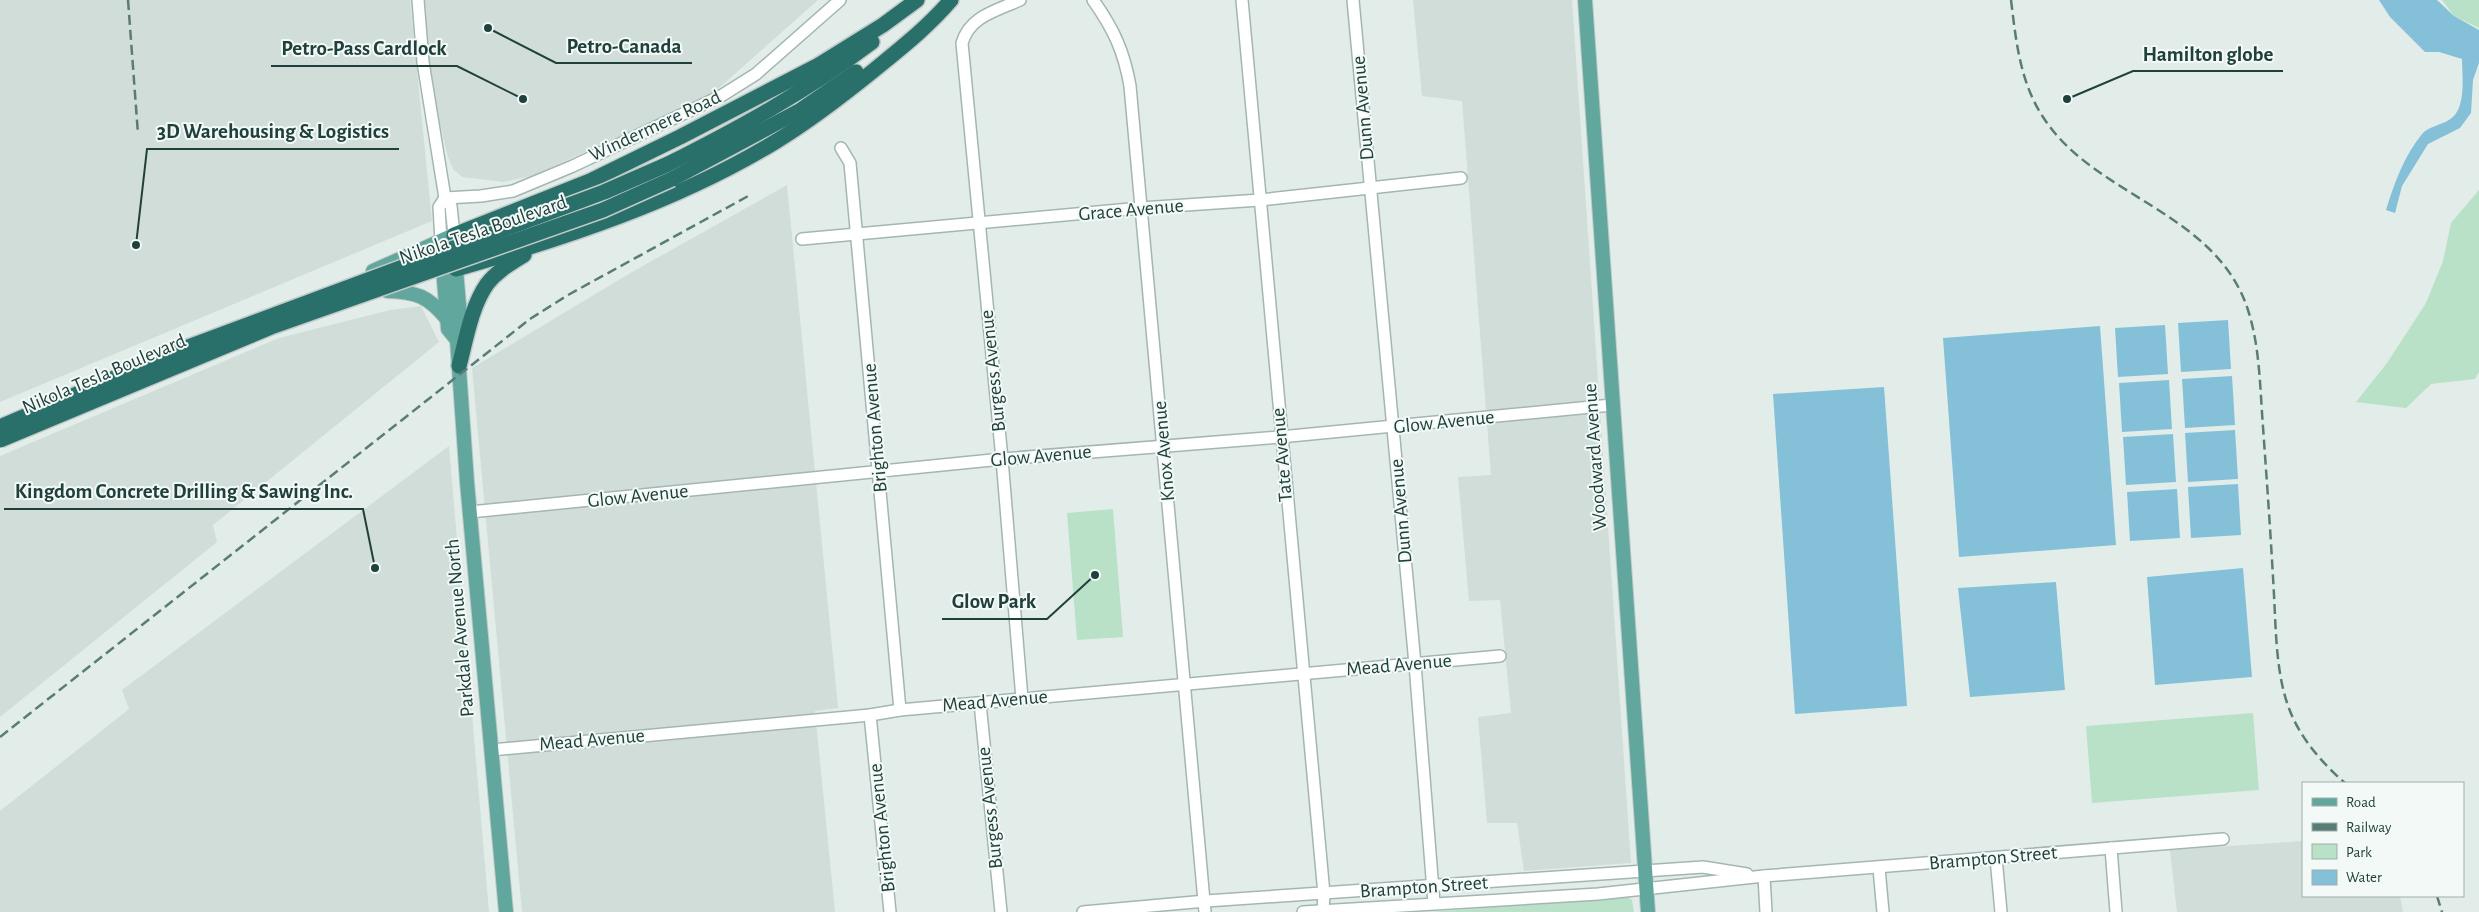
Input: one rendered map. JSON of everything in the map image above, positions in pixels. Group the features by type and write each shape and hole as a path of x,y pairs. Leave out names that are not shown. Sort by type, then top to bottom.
{"highway":[{"path":"448,238 590,181 817,66 883,26 917,0"},
{"name":"Nikola Tesla Boulevard","path":"0,427 180,350 604,192 666,165 743,126 794,97 834,71 923,0"},
{"path":"519,210 448,255 450,271 551,240 672,195 775,142 838,99 930,24 950,0"},
{"name":"Nikola Tesla Boulevard","path":"0,440 271,327 603,210 672,180 801,110 842,83 950,0"},
{"path":"459,366 469,328 487,285 500,271 551,240"}],"main road":[{"name":"Woodward Avenue","path":"1585,0 1648,912"},
{"path":"0,434 305,309 333,289 448,238 448,255 339,305"},
{"path":"305,309 339,305 450,271"},
{"name":"Parkdale Avenue North","path":"450,271 448,329 457,340"},
{"name":"Parkdale Avenue North","path":"450,271 461,327 457,340 470,512 506,912"},
{"path":"387,291 418,294 436,306 447,319"}],"street":[{"path":"418,0 424,62 444,198 451,206 448,238"},
{"name":"Windermere Road","path":"444,198 481,196 512,191 573,166 721,96 756,74 840,0"},
{"name":"Burgess Avenue","path":"1020,0 976,20 966,30 962,43 1002,459 1022,699"},
{"name":"Knox Avenue","path":"1093,0 1112,28 1126,59 1206,906"},
{"name":"Tate Avenue","path":"1242,0 1280,437 1324,894 1323,911"},
{"name":"Dunn Avenue","path":"1353,0 1415,664 1434,903"},
{"name":"Brighton Avenue","path":"841,148 850,163 900,710"},
{"name":"Grace Avenue","path":"802,239 1141,208 1260,200 1460,178"},
{"name":"Glow Avenue","path":"470,512 1002,459 1393,427 1612,405"},
{"name":"Mead Avenue","path":"491,750 870,715 900,710 1186,686 1500,656"},
{"name":"Burgess Avenue","path":"980,703 1001,912"},
{"name":"Brighton Avenue","path":"870,715 890,912"},
{"name":"Brampton Street","path":"1303,912 1646,890 1764,876 2223,839"},
{"path":"2111,848 2116,912"},
{"path":"1996,858 2001,912"},
{"name":"Brampton Street","path":"1083,912 1206,906 1324,894 1703,867 1764,876"},
{"path":"1879,868 1883,912"},
{"path":"1764,876 1766,912"}],"shaded area":[{"path":"0,0 410,0 432,221 0,402"},
{"path":"424,0 818,0 711,95 532,176 503,182 462,177 453,169 448,157 432,92"},
{"path":"1413,0 1572,0 1631,863 1524,871 1517,823 1487,823 1478,717 1511,713 1500,600 1469,601 1458,477 1491,475 1462,101 1422,96"},
{"path":"787,185 838,708 815,711 835,912 522,912 472,368 632,272"},
{"path":"421,306 439,342 213,525 217,542 0,717 0,456 279,338 390,310"},
{"path":"449,446 489,912 0,912 0,811 129,709 122,690"},
{"path":"2302,841 2302,897 2400,897 2403,912 2177,912 2170,850"}],"green space":[{"path":"2442,0 2479,0 2479,28 2454,16"},
{"path":"2479,190 2479,372 2475,379 2431,384 2406,408 2356,402 2387,363 2426,303 2443,261 2451,223"},
{"path":"1113,509 1123,637 1077,640 1067,513"},
{"path":"2253,713 2259,790 2092,803 2086,726"},
{"path":"1627,897 1632,900 1634,912 1430,912"}],"water":[{"path":"2379,0 2437,0 2454,16 2479,30 2479,63 2473,80 2471,113 2460,128 2428,144 2402,186 2395,213 2386,210 2396,180 2410,152 2422,134 2449,120 2459,109 2463,83 2462,59 2439,52 2425,52 2390,17"},
{"path":"2228,320 2231,369 2181,372 2178,323"},
{"path":"2165,325 2168,374 2118,377 2115,328"},
{"path":"2100,326 2116,545 1959,557 1943,338"},
{"path":"2232,376 2235,425 2185,428 2182,379"},
{"path":"2169,380 2172,429 2122,432 2119,383"},
{"path":"1884,387 1907,706 1795,714 1773,394"},
{"path":"2235,430 2238,479 2188,482 2185,433"},
{"path":"2173,434 2176,482 2126,485 2123,437"},
{"path":"2238,484 2241,535 2191,538 2188,487"},
{"path":"2177,489 2180,538 2130,541 2127,492"},
{"path":"2243,568 2252,677 2155,685 2147,577"},
{"path":"2056,582 2065,690 1970,697 1958,588"}],"railway":[{"path":"128,0 138,134"},
{"path":"2011,0 2020,61 2029,90 2043,117 2065,144 2092,167 2153,206 2210,249 2232,277 2248,310 2259,368 2279,669 2285,697 2300,731 2321,759 2344,782"},
{"path":"0,737 530,319 568,295 750,195"},
{"path":"2437,897 2442,912"}],"place":[{"name":"Petro-Canada","path":"488,28"},
{"name":"Petro-Pass Cardlock","path":"523,99"},
{"name":"Hamilton globe","path":"2067,99"},
{"name":"3D Warehousing & Logistics","path":"136,245"},
{"name":"Kingdom Concrete Drilling & Sawing Inc.","path":"375,568"},
{"name":"Glow Park","path":"1095,575"}]}
